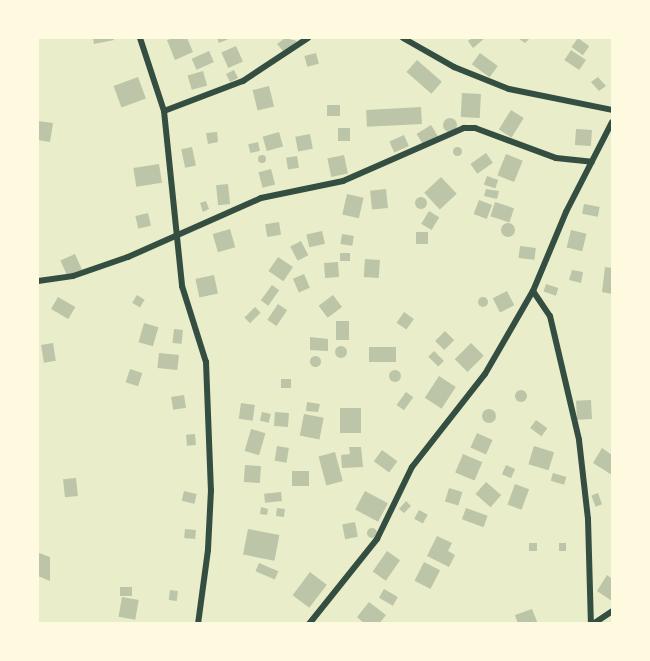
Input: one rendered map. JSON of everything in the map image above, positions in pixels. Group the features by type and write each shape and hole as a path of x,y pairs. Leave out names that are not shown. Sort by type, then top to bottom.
{"street":[{"path":"140,38 164,111 174,234 182,286 206,362 211,489 208,550 198,624"},
{"path":"164,111 243,81 308,38"},
{"path":"403,38 454,67 509,89 612,110"},
{"path":"309,624 377,539 412,466 485,374 533,291 612,122"},
{"path":"38,281 73,276 117,261 174,234 261,198 344,181 374,170 464,128 475,128 556,158 592,162"},
{"path":"533,291 550,316 579,440 588,519 592,624"},
{"path":"592,624 612,611"}],"building":[{"path":"93,38 113,38 114,40 94,44"},
{"path":"187,38 193,52 175,60 167,40"},
{"path":"217,38 231,38 219,43"},
{"path":"285,38 297,41 284,52 277,44"},
{"path":"472,38 485,38 473,48 468,41"},
{"path":"518,38 530,38 525,43"},
{"path":"578,38 589,46 583,55 572,47"},
{"path":"236,46 243,62 228,68 221,53"},
{"path":"571,50 586,60 579,70 564,60"},
{"path":"209,51 214,62 197,70 192,59"},
{"path":"316,53 319,64 307,67 304,56"},
{"path":"480,53 498,66 490,77 472,64"},
{"path":"417,60 442,82 431,94 407,72"},
{"path":"234,70 238,78 230,82 226,74"},
{"path":"203,71 207,85 192,90 188,75"},
{"path":"138,77 146,99 121,108 114,86"},
{"path":"598,77 606,86 599,91 591,82"},
{"path":"269,86 274,106 258,110 253,90"},
{"path":"462,93 481,94 480,118 461,117"},
{"path":"327,105 340,105 340,116 327,116"},
{"path":"421,107 422,124 367,127 366,110"},
{"path":"511,110 524,118 512,137 499,130"},
{"path":"450,118 455,120 457,125 455,130 450,132 445,130 443,125 445,120"},
{"path":"38,121 53,123 50,142 38,140"},
{"path":"431,125 439,138 425,147 417,134"},
{"path":"338,128 350,128 350,141 338,141"},
{"path":"576,129 592,130 591,146 575,145"},
{"path":"217,132 218,142 208,144 206,133"},
{"path":"279,132 283,146 267,151 263,137"},
{"path":"310,134 313,149 298,152 295,137"},
{"path":"404,135 409,146 394,152 389,142"},
{"path":"258,142 260,151 250,153 248,144"},
{"path":"192,147 196,166 185,168 181,149"},
{"path":"457,147 461,151 457,155 453,151"},
{"path":"486,153 493,163 477,174 470,164"},
{"path":"506,154 523,161 514,182 497,175"},
{"path":"262,155 266,159 262,163 258,159"},
{"path":"344,155 348,174 331,177 327,159"},
{"path":"297,156 299,168 288,170 286,158"},
{"path":"159,164 162,183 136,187 133,168"},
{"path":"271,169 275,184 263,188 258,172"},
{"path":"487,176 498,180 495,189 484,184"},
{"path":"441,177 457,194 440,210 424,193"},
{"path":"228,184 230,204 218,205 216,185"},
{"path":"386,189 388,208 372,210 370,191"},
{"path":"486,189 499,191 497,199 484,196"},
{"path":"347,194 364,198 359,218 342,214"},
{"path":"423,197 427,203 423,209 419,209 415,201"},
{"path":"479,200 492,205 487,219 474,214"},
{"path":"206,201 209,209 203,212 200,203"},
{"path":"495,202 514,208 509,222 490,216"},
{"path":"584,204 600,207 598,217 582,214"},
{"path":"429,211 439,217 432,230 421,224"},
{"path":"148,213 151,226 138,229 135,216"},
{"path":"279,222 281,235 267,237 265,224"},
{"path":"508,223 513,225 515,230 513,235 508,237 503,235 501,230 503,225"},
{"path":"230,229 235,247 218,252 213,234"},
{"path":"571,230 587,234 582,251 567,247"},
{"path":"322,231 325,244 309,247 306,235"},
{"path":"416,232 428,232 428,244 416,244"},
{"path":"342,234 354,236 352,246 340,244"},
{"path":"301,241 308,255 298,261 290,246"},
{"path":"520,246 536,248 534,260 519,258"},
{"path":"340,253 350,253 350,261 340,261"},
{"path":"75,254 82,270 67,276 60,261"},
{"path":"278,257 293,267 283,281 268,271"},
{"path":"365,259 380,260 379,278 364,277"},
{"path":"338,262 339,277 325,278 324,263"},
{"path":"605,267 612,268 612,294 602,292"},
{"path":"572,270 583,272 581,283 569,280"},
{"path":"304,274 310,288 299,292 293,279"},
{"path":"214,275 218,294 199,298 195,279"},
{"path":"546,284 558,288 556,296 544,292"},
{"path":"272,285 279,290 268,306 261,300"},
{"path":"507,291 514,305 500,313 493,298"},
{"path":"137,295 145,300 140,307 132,303"},
{"path":"333,295 342,307 328,318 319,306"},
{"path":"58,297 75,307 68,319 51,309"},
{"path":"483,297 487,298 487,306 483,307 479,306 478,302 479,298"},
{"path":"278,304 287,310 276,326 267,320"},
{"path":"255,307 261,313 250,323 244,318"},
{"path":"404,312 414,319 406,330 397,323"},
{"path":"336,321 349,321 349,340 336,340"},
{"path":"144,323 158,327 153,346 138,342"},
{"path":"174,329 183,330 181,344 173,343"},
{"path":"445,331 454,340 444,350 435,341"},
{"path":"310,337 328,339 328,351 310,350"},
{"path":"53,343 56,361 44,363 41,345"},
{"path":"471,343 484,356 467,372 455,359"},
{"path":"343,346 347,352 343,358 339,358 335,350"},
{"path":"369,347 396,347 396,362 369,362"},
{"path":"434,351 444,361 438,367 428,357"},
{"path":"159,353 179,355 177,370 157,368"},
{"path":"315,355 321,361 315,367 309,361"},
{"path":"130,369 142,373 138,386 126,382"},
{"path":"397,370 401,376 397,382 393,382 389,374"},
{"path":"439,376 456,387 442,409 425,398"},
{"path":"281,379 291,379 291,388 281,388"},
{"path":"521,390 527,396 521,402 515,396"},
{"path":"406,392 413,397 404,410 397,405"},
{"path":"184,395 186,408 173,410 171,397"},
{"path":"591,400 592,419 577,420 576,401"},
{"path":"307,402 320,404 318,412 306,411"},
{"path":"241,403 255,405 253,421 239,419"},
{"path":"340,408 361,408 361,433 340,433"},
{"path":"486,409 492,409 496,416 492,423 486,423 482,419 482,413"},
{"path":"262,412 271,414 269,423 260,421"},
{"path":"275,412 289,413 288,427 274,426"},
{"path":"304,414 324,418 319,439 300,436"},
{"path":"536,420 547,428 541,436 530,428"},
{"path":"251,429 265,433 259,455 245,451"},
{"path":"477,433 493,440 486,455 470,448"},
{"path":"195,434 196,445 187,446 186,435"},
{"path":"277,446 289,448 287,463 275,461"},
{"path":"534,446 554,452 549,470 528,464"},
{"path":"349,447 361,447 363,467 342,468 341,455 350,454"},
{"path":"602,448 612,455 612,475 593,463"},
{"path":"382,450 397,461 389,472 374,461"},
{"path":"335,452 343,481 326,485 319,456"},
{"path":"463,454 482,462 475,481 455,472"},
{"path":"245,465 261,466 260,483 244,482"},
{"path":"506,465 515,469 511,478 502,474"},
{"path":"292,471 309,471 309,486 292,486"},
{"path":"553,473 566,477 564,485 551,481"},
{"path":"76,478 78,496 65,497 63,479"},
{"path":"486,482 501,495 491,507 476,494"},
{"path":"515,484 529,489 522,510 507,505"},
{"path":"449,488 462,492 458,505 445,501"},
{"path":"184,491 197,494 194,504 182,501"},
{"path":"365,491 388,503 378,522 355,510"},
{"path":"281,492 282,501 265,503 264,494"},
{"path":"598,493 602,504 596,507 591,495"},
{"path":"406,501 411,506 404,513 399,509"},
{"path":"261,507 268,509 267,515 260,514"},
{"path":"277,508 285,509 284,517 276,516"},
{"path":"466,508 488,516 484,527 462,519"},
{"path":"419,510 428,515 423,524 414,519"},
{"path":"355,522 358,537 345,539 342,524"},
{"path":"372,528 376,529 376,537 372,538 368,537 367,533 368,529"},
{"path":"185,529 196,530 195,539 184,538"},
{"path":"248,529 279,535 274,561 243,555"},
{"path":"437,536 452,543 448,551 455,555 449,567 427,556"},
{"path":"529,543 537,543 537,551 529,551"},
{"path":"559,543 566,543 566,551 559,551"},
{"path":"387,551 400,560 386,581 373,571"},
{"path":"39,553 50,557 50,581 38,576"},
{"path":"424,562 440,570 431,589 414,581"},
{"path":"259,563 278,571 275,579 255,571"},
{"path":"310,572 327,585 309,608 293,595"},
{"path":"607,575 612,579 612,601 597,591"},
{"path":"120,587 132,587 132,596 120,596"},
{"path":"384,589 398,597 393,606 379,598"},
{"path":"170,590 178,591 177,601 169,600"},
{"path":"122,597 139,600 135,620 119,617"},
{"path":"369,602 386,615 379,624 365,624 357,617"},
{"path":"532,609 538,624 518,624 515,615"}]}
